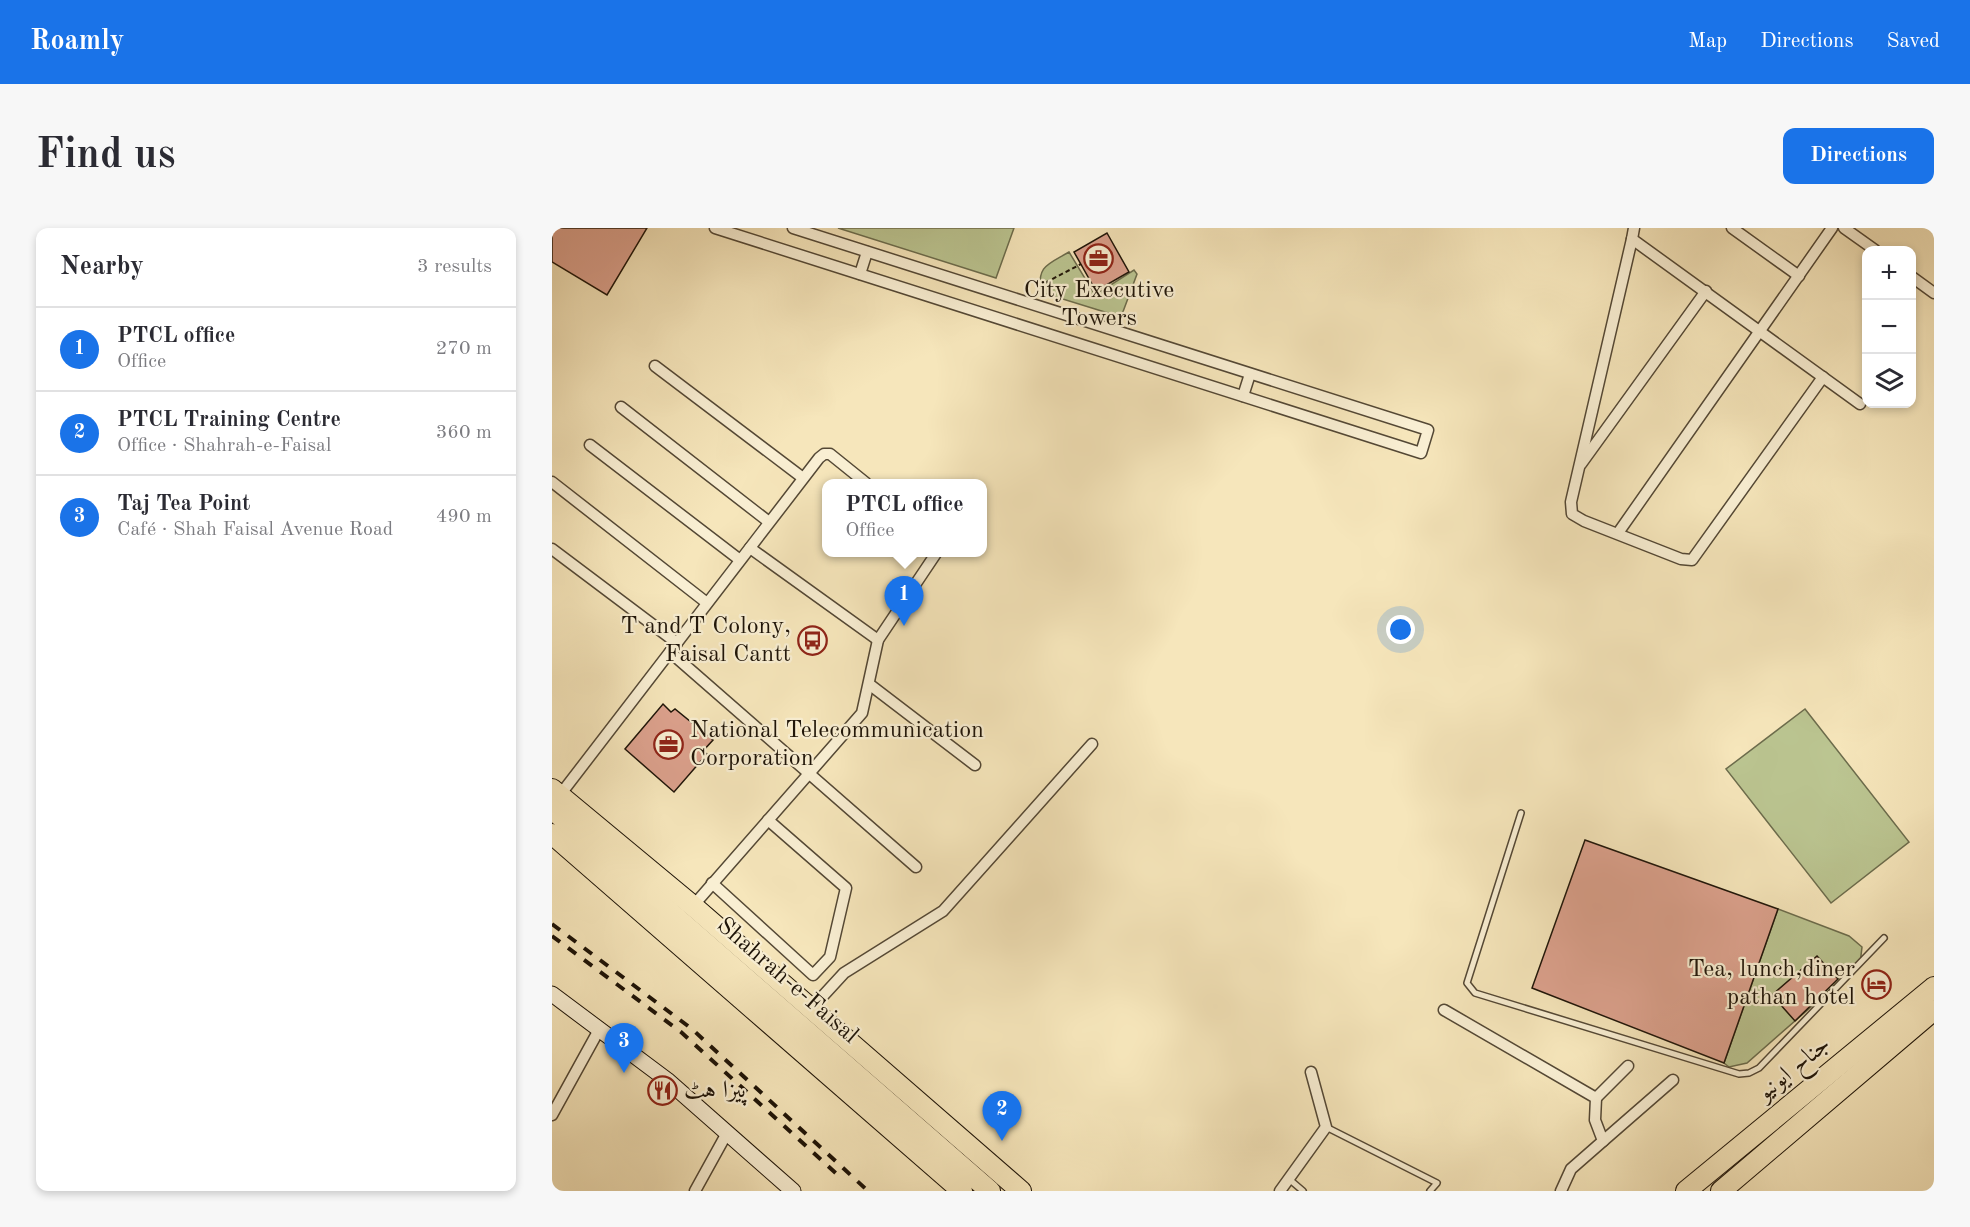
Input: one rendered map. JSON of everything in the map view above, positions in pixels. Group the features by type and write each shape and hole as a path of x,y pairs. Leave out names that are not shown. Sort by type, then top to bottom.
{"highway":[{"path":"555,798 693,906 1021,1191"},
{"name":"Shahrah-e-Faisal","path":"555,798 990,1191"},
{"name":"Shahrah-e-Faisal","path":"552,834 962,1191"},
{"name":"جناح ایونیو","path":"1686,1191 1934,987"},
{"name":"جناح ایونیو","path":"1721,1191 1934,1010"}],"street":[{"path":"715,228 1421,453 1428,430 793,228"},
{"path":"1732,228 1799,276"},
{"path":"1618,533 1832,228"},
{"path":"1844,228 1869,246"},
{"path":"1823,377 1692,560 1681,559 1584,521 1572,514 1570,502 1633,233 1706,291 1860,404"},
{"path":"860,274 867,252"},
{"path":"1916,280 1934,293"},
{"path":"1579,468 1706,291"},
{"path":"655,366 803,478"},
{"path":"1243,396 1250,374"},
{"path":"621,407 769,522"},
{"path":"590,445 740,561"},
{"path":"555,798 824,454 830,454 861,479"},
{"path":"552,482 707,603"},
{"path":"750,548 878,640"},
{"path":"552,549 674,647 915,867"},
{"path":"693,906 862,713 878,640 934,557"},
{"path":"869,684 975,765"},
{"path":"810,1010 844,973 943,911 1092,744"},
{"path":"712,883 813,975 830,957 846,888 768,820"},
{"path":"552,994 600,1028 727,1133 788,1189"},
{"path":"1444,1011 1596,1098"},
{"path":"552,1115 600,1028"},
{"path":"1603,1141 1595,1120 1596,1098 1628,1066"},
{"path":"1280,1191 1326,1127 1311,1072"},
{"path":"1561,1191 1571,1169 1673,1080"},
{"path":"695,1191 727,1133"}],"lane":[{"path":"1521,813 1467,982 1475,993 1739,1074 1749,1073 1760,1068 1884,938"},
{"path":"1326,1127 1437,1183 1431,1191"},
{"path":"1289,1179 1303,1191"}],"path":[{"path":"1039,286 1081,264"}],"green space":[{"path":"838,228 1014,228 996,278"},
{"path":"1069,252 1095,295 1134,270 1137,274 1121,317 1040,292 1042,271"},
{"path":"1805,709 1909,842 1831,903 1726,769"},
{"path":"1778,909 1849,936 1862,947 1860,964 1747,1063 1729,1067 1724,1063"}],"building":[{"path":"552,228 647,228 607,295 552,262"},
{"name":"City Executive Towers","path":"1107,233 1129,272 1096,291 1074,252"},
{"name":"National Telecommunication Corporation","path":"663,704 671,712 675,709 713,740 703,751 707,754 674,792 625,749"},
{"path":"1585,840 1778,909 1724,1063 1532,988"},
{"path":"1817,956 1838,979 1795,1021 1772,995"}],"railway":[{"path":"552,924 692,1029 868,1191"},
{"path":"552,936 681,1032 839,1176"}],"place":[{"name":"City Executive Towers","path":"1099,258"},
{"name":"PTCL office","path":"904,626"},
{"name":"T and T Colony, Faisal Cantt","path":"812,641"},
{"name":"National Telecommunication Corporation","path":"669,745"},
{"name":"Tea, lunch,diner pathan hotel","path":"1876,984"},
{"name":"Taj Tea Point","path":"624,1073"},
{"name":"پیزا ہٹ","path":"663,1091"},
{"name":"PTCL Training Centre","path":"1002,1141"}]}
